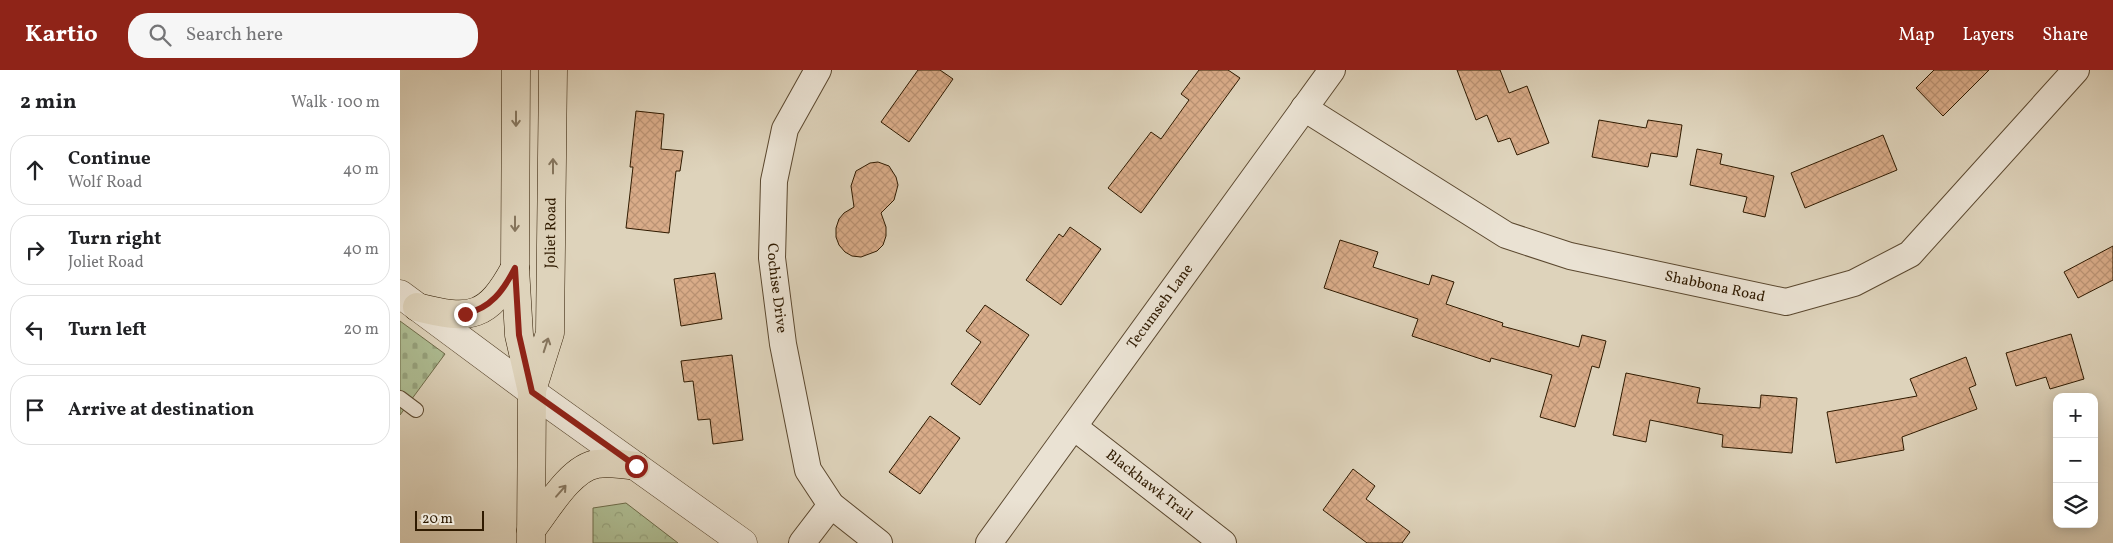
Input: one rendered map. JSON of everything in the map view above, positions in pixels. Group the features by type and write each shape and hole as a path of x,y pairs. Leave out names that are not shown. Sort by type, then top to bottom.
{"main road":[{"name":"Joliet Road","path":"516,70 515,268 519,335 532,392 531,537"},
{"name":"Joliet Road","path":"532,392 550,333 553,70"},
{"path":"409,301 453,316 476,311 496,298 515,268"},
{"path":"531,537 560,492 577,474 594,464 613,463 636,466"}],"street":[{"name":"Cochise Drive","path":"818,70 785,129 774,181 772,258 783,344 808,470 831,505 879,543"},
{"name":"Tecumseh Lane","path":"989,543 1332,70"},
{"name":"Shabbona Road","path":"1304,108 1506,235 1570,256 1786,302 1854,283 1910,254 2076,70"},
{"path":"409,301 532,392 743,543"},
{"name":"Blackhawk Trail","path":"1074,427 1223,543"},
{"path":"802,543 831,505"}],"lane":[{"path":"400,398 416,410"}],"green space":[{"path":"400,321 445,354 400,415"},
{"path":"626,503 678,543 593,543 593,508"}],"building":[{"path":"918,70 940,70 953,79 909,142 881,122"},
{"path":"1199,70 1228,70 1240,78 1141,213 1108,188 1151,132 1161,139 1189,100 1181,94"},
{"path":"1457,70 1500,70 1509,93 1527,86 1549,143 1517,155 1510,138 1498,142 1487,115 1476,120"},
{"path":"1934,70 1989,70 1943,116 1916,88"},
{"path":"636,111 664,114 661,149 683,151 680,171 676,171 669,233 626,228 633,167 630,167"},
{"path":"1599,120 1646,128 1648,120 1682,125 1677,157 1651,153 1648,167 1592,157"},
{"path":"1883,135 1897,170 1805,208 1791,173"},
{"path":"1697,149 1722,154 1720,164 1774,176 1765,217 1743,212 1747,197 1690,185"},
{"path":"878,162 889,166 896,177 898,185 894,200 881,213 886,227 886,236 883,245 877,251 861,257 852,256 839,245 836,237 836,228 839,219 844,213 854,207 851,186 856,171 870,163"},
{"path":"1070,227 1101,249 1061,305 1026,280 1059,234 1063,237"},
{"path":"1340,240 1378,252 1373,267 1429,285 1432,275 1454,282 1446,304 1503,323 1502,326 1579,347 1582,335 1606,341 1599,368 1592,366 1575,427 1540,417 1552,375 1491,358 1490,362 1412,336 1418,319 1324,288"},
{"path":"2113,246 2113,280 2078,298 2064,272"},
{"path":"715,273 722,319 681,326 674,279"},
{"path":"985,305 1029,335 980,405 951,384 981,342 966,331"},
{"path":"2071,334 2084,379 2050,389 2046,377 2016,386 2006,353"},
{"path":"732,355 743,440 713,444 710,419 698,420 693,381 684,382 681,361"},
{"path":"1966,357 1976,385 1969,388 1977,409 1902,437 1904,450 1836,463 1827,412 1917,396 1910,379"},
{"path":"1626,373 1700,388 1697,403 1760,408 1761,395 1797,398 1792,453 1722,447 1723,435 1650,420 1646,442 1613,435"},
{"path":"930,416 960,438 920,494 889,472"},
{"path":"1353,469 1375,486 1366,499 1410,532 1402,543 1367,543 1323,510"}],"route":[{"path":"465,314 487,306 496,298 505,287 515,268 519,335 532,392 636,466"}]}
